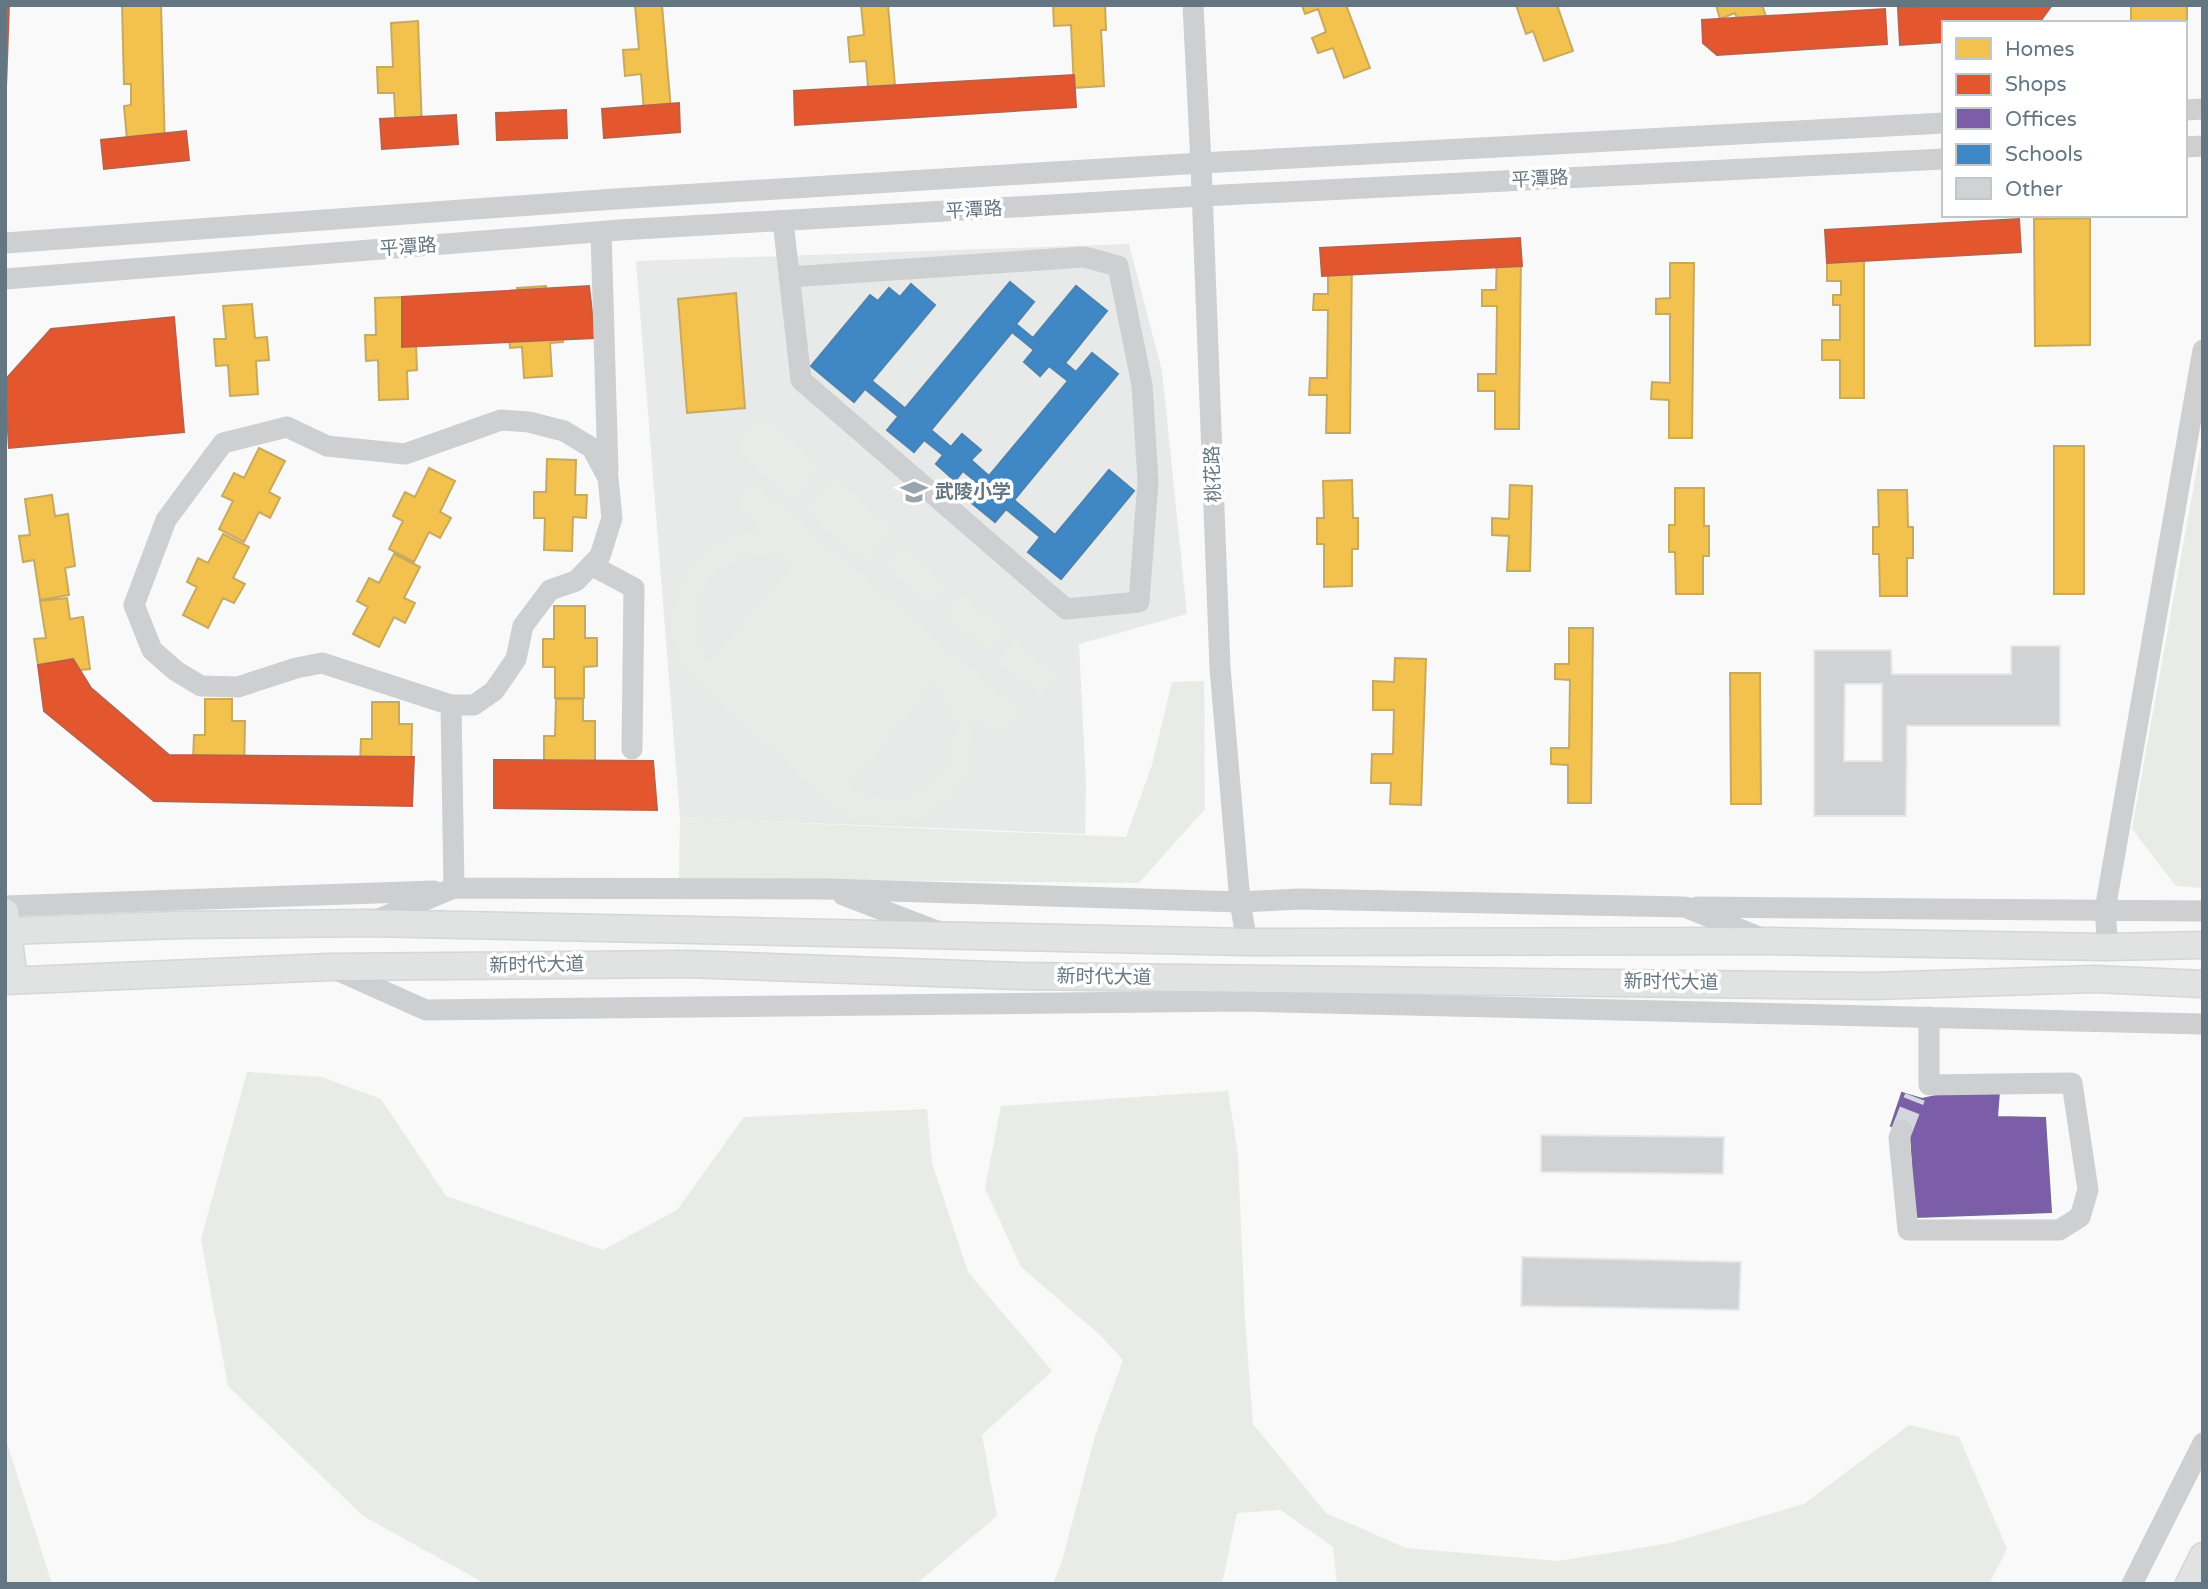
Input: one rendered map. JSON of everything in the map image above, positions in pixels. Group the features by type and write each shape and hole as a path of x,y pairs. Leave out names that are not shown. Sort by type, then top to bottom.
{"main road":[{"name":"新时代大道","path":"6,920 178,925 368,923 1247,942 1769,941 2108,947 2203,945"},
{"path":"6,920 10,980"},
{"name":"新时代大道","path":"10,980 330,967 688,964 1018,976 1872,986 2094,979 2203,984"},
{"path":"2189,1584 2203,1556"}],"street":[{"name":"桃花路","path":"1193,5 1203,196 1220,668 1240,902 1247,942"},
{"name":"平潭路","path":"5,243 615,199 1201,163 1942,123"},
{"name":"平潭路","path":"5,279 601,232 1203,196 1942,159"},
{"path":"783,221 789,277 801,380 1066,609 1139,602 1148,481 1142,386 1118,266 1084,257 789,277"},
{"path":"601,232 608,478 612,518 600,556 576,581 550,590 523,626 516,659 494,691 474,705 450,705 322,663 296,668 238,687 201,686 176,671 152,650 134,605 166,520 223,443 287,427 327,446 405,454 501,420 529,422 564,432 592,448 608,478"},
{"path":"2108,947 2105,910 2203,350"},
{"path":"591,565 634,588 632,749"},
{"path":"450,705 452,889"},
{"path":"6,920 452,889 827,889 1240,902 1299,899 1685,907 2203,911"},
{"path":"368,923 452,889"},
{"path":"827,889 946,935"},
{"path":"1685,907 1769,941"},
{"path":"330,967 426,1010 1242,1001 2203,1024"},
{"path":"1797,1014 1872,986"},
{"path":"1902,1130 1899,1138 1908,1230 2060,1230 2080,1217 2088,1190 2072,1083 1922,1091 1929,1017"},
{"path":"2132,1584 2203,1443"}],"shaded area":[{"name":"武陵小学","path":"1129,244 1162,371 1187,614 1079,644 1086,784 1085,834 680,818 636,261"},
{"path":"762,416 822,467 794,500 734,449"},
{"path":"2203,435 2203,888 2176,886 2132,829"},
{"path":"834,478 894,529 866,563 805,511"},
{"path":"754,482 1020,711 997,736 972,714 974,743 969,768 959,789 943,805 923,816 900,822 874,823 847,817 692,679 683,666 672,638 671,623 672,608 682,580 702,554 716,543 737,535 766,532 735,504","holes":["756,554 781,556 794,563 709,663 700,645 696,628 696,610 701,595 709,580 722,569 737,560","933,684 948,706 953,730 950,753 940,773 923,789 902,798 877,798 849,787"]},
{"path":"904,547 947,583 930,604 886,567"},
{"path":"961,594 1004,631 986,651 943,615"},
{"path":"1015,640 1058,676 1041,697 997,660"},
{"path":"1204,681 1205,809 1139,883 679,878 680,818 1126,837 1152,765 1172,682"},
{"path":"247,1072 322,1077 381,1099 446,1196 603,1250 677,1210 744,1117 927,1109 932,1163 968,1272 1052,1371 982,1435 997,1516 916,1584 486,1584 363,1516 228,1386 201,1239"},
{"path":"1228,1091 1238,1155 1245,1320 1253,1424 1326,1513 1406,1548 1559,1561 1670,1543 1804,1504 1909,1425 1959,1437 2007,1549 1989,1584 1337,1584 1333,1547 1281,1510 1237,1513 1222,1584 1053,1584 1062,1561 1095,1436 1123,1360 1100,1335 1021,1267 985,1188 1001,1106"},
{"path":"5,1437 52,1584 5,1584"}],"building: Homes":[{"path":"122,5 161,5 165,149 128,151 124,106 131,105 131,84 124,84"},
{"path":"635,5 662,5 671,110 644,112 641,74 625,76 623,50 639,49"},
{"path":"861,5 888,5 896,97 869,99 866,61 850,62 848,37 864,35"},
{"path":"1053,5 1105,5 1106,30 1101,30 1104,86 1074,88 1071,25 1054,26"},
{"path":"1302,5 1346,5 1370,68 1344,78 1333,48 1318,53 1312,38 1326,32 1318,9 1305,14"},
{"path":"1516,5 1557,5 1573,51 1544,61 1533,31 1526,34"},
{"path":"1716,5 1762,5 1772,34 1746,44 1735,13 1720,19"},
{"path":"1928,5 1974,5 1979,21 1950,21 1946,11 1932,17"},
{"path":"2131,5 2187,5 2187,21 2131,21"},
{"path":"418,21 422,129 396,130 394,93 378,93 377,67 393,67 391,23"},
{"path":"2090,218 2090,345 2035,346 2034,219"},
{"path":"1841,238 1864,238 1864,398 1840,398 1840,360 1822,360 1822,340 1840,340 1840,305 1833,305 1833,295 1841,295 1841,281 1827,281 1827,263 1841,262"},
{"path":"1497,254 1521,254 1519,429 1495,429 1495,391 1478,391 1478,374 1496,374 1497,306 1482,306 1482,290 1496,290"},
{"path":"1328,258 1352,258 1350,433 1326,433 1327,395 1309,395 1310,378 1327,378 1328,310 1313,310 1314,294 1328,294"},
{"path":"1670,263 1694,263 1692,438 1669,438 1669,400 1651,399 1652,382 1670,383 1670,314 1656,314 1656,299 1670,298"},
{"path":"546,286 548,320 561,319 563,342 550,343 552,376 524,378 522,347 510,348 508,321 519,321 517,288"},
{"path":"736,293 745,408 687,413 678,299"},
{"path":"402,297 403,318 415,318 417,370 407,371 408,399 379,400 378,360 366,361 365,335 376,335 375,298"},
{"path":"252,304 255,338 267,337 269,360 256,361 258,394 230,396 228,365 216,366 214,339 226,339 223,306"},
{"path":"2054,446 2084,446 2084,594 2054,594"},
{"path":"259,448 285,461 269,492 280,498 270,518 259,512 244,542 219,529 233,501 222,496 234,473 244,478"},
{"path":"547,459 576,460 575,495 587,495 586,518 573,517 572,551 544,550 545,518 534,518 534,492 546,492"},
{"path":"429,468 455,481 440,512 451,518 440,538 429,532 414,562 389,549 403,521 393,516 405,492 415,497"},
{"path":"1352,480 1353,518 1358,518 1358,549 1352,549 1352,586 1324,587 1324,544 1317,544 1317,518 1324,518 1323,481"},
{"path":"1510,485 1532,486 1530,571 1507,571 1509,536 1492,535 1492,518 1509,519"},
{"path":"1675,488 1704,488 1704,526 1709,526 1709,556 1703,556 1703,594 1676,594 1675,552 1669,552 1669,525 1675,525"},
{"path":"1878,490 1907,490 1908,527 1913,527 1913,558 1907,558 1907,596 1880,596 1879,554 1873,554 1873,527 1879,527"},
{"path":"52,495 55,516 68,514 75,566 65,568 69,595 40,600 34,560 23,562 19,536 30,535 25,499"},
{"path":"223,534 249,547 233,578 245,584 234,603 223,598 208,628 183,615 197,587 187,582 198,558 208,563"},
{"path":"394,554 420,567 404,598 415,603 405,623 394,617 379,647 353,634 368,607 357,601 369,578 379,583"},
{"path":"67,598 70,619 83,617 90,669 80,670 84,698 55,702 50,663 38,665 34,639 46,638 40,601"},
{"path":"554,606 585,606 585,638 597,638 597,666 584,667 584,698 555,698 555,667 543,667 543,639 554,639"},
{"path":"1569,628 1593,628 1591,803 1568,803 1568,765 1551,764 1551,748 1569,748 1570,680 1555,679 1555,664 1569,664"},
{"path":"1395,658 1426,659 1421,805 1390,804 1391,783 1371,783 1372,754 1393,754 1394,710 1373,710 1373,681 1394,682"},
{"path":"1730,673 1760,673 1761,804 1731,804"},
{"path":"205,699 232,699 232,721 245,721 244,773 234,773 234,801 204,801 205,761 193,761 194,735 205,735"},
{"path":"556,699 583,699 583,721 595,721 595,774 585,774 584,801 555,801 556,762 544,762 544,736 555,736"},
{"path":"372,702 399,702 399,724 412,724 411,776 401,776 401,804 371,804 372,765 360,764 361,739 372,739"}],"building: Shops":[{"path":"5,5 9,5 6,88 5,88"},
{"path":"1933,5 2052,5 2040,21 1942,21 1942,42 1900,45 1898,8"},
{"path":"1885,9 1887,44 1717,55 1703,43 1702,20"},
{"path":"1074,75 1076,107 795,125 794,91"},
{"path":"679,103 680,132 604,138 602,109"},
{"path":"566,110 567,138 497,140 496,113"},
{"path":"456,115 458,144 382,149 380,119"},
{"path":"186,131 189,160 104,169 101,140"},
{"path":"2019,219 2021,252 1827,263 1825,230"},
{"path":"1520,238 1522,266 1322,276 1320,248"},
{"path":"589,286 595,338 402,347 402,297"},
{"path":"174,317 184,432 9,448 5,380 51,329"},
{"path":"73,659 91,688 169,755 414,757 412,806 154,801 44,711 38,665"},
{"path":"494,760 653,761 657,810 494,808"}],"building: Offices":[{"path":"1999,1092 1997,1117 2045,1118 2051,1212 1916,1217 1911,1133 1891,1126 1902,1093 1922,1099 1945,1094"}],"building: Schools":[{"path":"1010,282 1034,302 1016,324 1033,338 1076,286 1107,311 1065,363 1076,372 1092,353 1118,374 1014,500 1055,535 1109,470 1134,491 1061,579 1028,552 1040,537 1006,509 995,522 968,500 980,485 963,471 955,481 936,464 943,455 924,440 914,452 887,430","holes":["1012,332 1034,350 1024,362 1040,376 1049,366 1068,381 989,476 971,460 981,450 962,434 951,447 931,430"]},
{"path":"911,284 935,305 854,402 811,366 870,295 878,301 889,288 900,297"},
{"path":"872,381 906,409 899,417 865,389"}],"building: Other":[{"path":"2011,646 2060,646 2060,726 1907,726 1906,816 1814,816 1814,650 1891,650 1892,674 2011,674","holes":["1845,684 1882,684 1882,761 1844,761"]},
{"path":"1541,1135 1724,1137 1723,1174 1541,1172"},
{"path":"1522,1257 1741,1262 1739,1310 1521,1306"}],"tunnel":[{"path":"1902,1130 1915,1097"}],"place":[{"name":"武陵小学","path":"914,492"}]}
